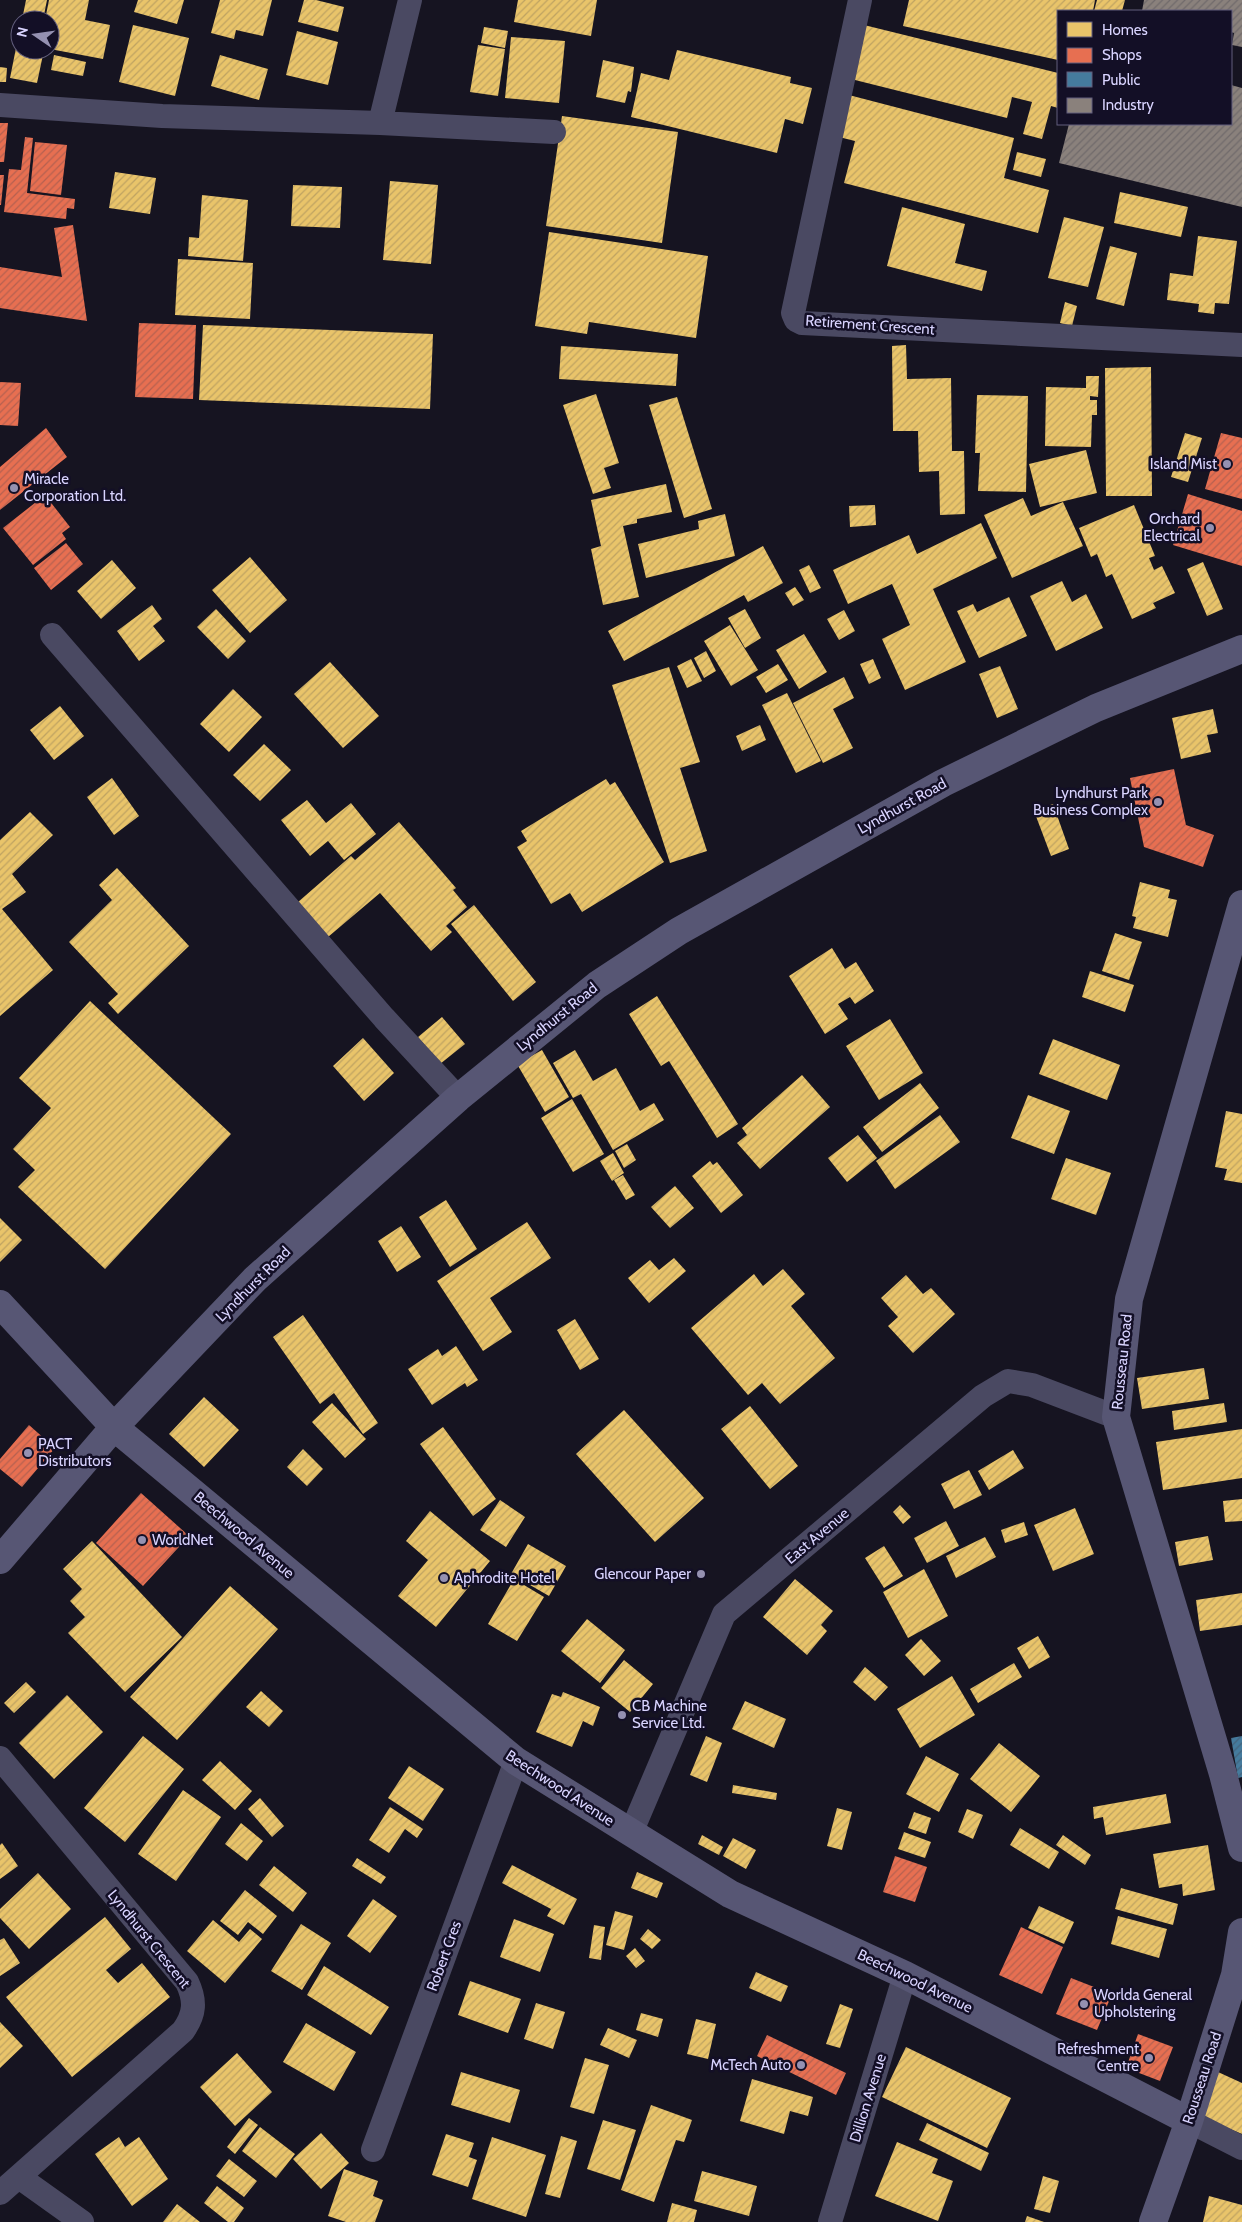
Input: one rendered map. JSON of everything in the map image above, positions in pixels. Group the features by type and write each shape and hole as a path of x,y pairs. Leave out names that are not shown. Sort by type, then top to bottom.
{"street":[{"path":"380,123 410,0"},
{"name":"Retirement Crescent","path":"860,0 793,313 796,320 802,323 1242,346"},
{"path":"0,105 162,116 380,123 554,132"},
{"path":"52,635 384,1018 458,1098"},
{"name":"Lyndhurst Road","path":"0,1560 114,1427 255,1279 458,1098 596,985 679,931 943,783 1096,708 1242,649"},
{"name":"Rousseau Road","path":"1242,904 1129,1299 1116,1417 1221,1765 1242,1848"},
{"name":"Beechwood Avenue","path":"0,1304 114,1427 516,1761 730,1894 905,1975 1189,2122"},
{"name":"East Avenue","path":"631,1833 724,1614 983,1396 1008,1381 1032,1385 1116,1417"},
{"name":"Lyndhurst Crescent","path":"0,1758 187,1982 192,1994 194,2007 190,2020 183,2031 0,2193"},
{"name":"Robert Cres","path":"373,2150 516,1761"},
{"name":"Rousseau Road","path":"1153,2222 1189,2122 1235,1975 1242,1932"},
{"name":"Dillion Avenue","path":"830,2222 905,1975"},
{"path":"1189,2122 1242,2148"},
{"path":"19,2177 82,2222"}],"building: Homes":[{"path":"26,0 47,0 45,10 24,10"},
{"path":"49,0 89,0 85,20 110,25 103,59 60,51 60,10 47,10"},
{"path":"138,0 184,0 177,24 134,12"},
{"path":"220,0 272,0 263,36 236,30 234,39 211,33"},
{"path":"304,0 316,0 344,7 338,32 298,22"},
{"path":"518,0 597,0 591,36 514,22"},
{"path":"909,0 1095,0 1093,10 1057,10 1057,60 903,26"},
{"path":"1097,0 1125,0 1122,10 1094,10"},
{"path":"133,25 189,38 175,96 119,82"},
{"path":"864,25 1057,73 1057,108 1051,106 1042,139 1023,134 1032,102 1012,97 1007,118 851,79"},
{"path":"484,27 508,31 505,48 481,43"},
{"path":"297,31 338,42 328,85 286,75"},
{"path":"511,37 565,41 559,103 505,98"},
{"path":"478,45 505,49 498,96 470,92"},
{"path":"677,50 791,77 790,83 812,88 803,124 785,119 777,153 631,117 641,73 669,80"},
{"path":"220,55 268,69 259,100 211,86"},
{"path":"60,56 86,62 83,76 51,70 53,60 60,60"},
{"path":"14,60 42,60 37,83 10,78"},
{"path":"603,60 634,67 631,92 628,91 625,103 596,97"},
{"path":"0,67 7,68 6,82 0,82"},
{"path":"845,94 1014,138 1004,178 1049,190 1038,233 844,183 855,141 835,136"},
{"path":"562,116 678,132 662,243 546,226"},
{"path":"1017,152 1046,159 1041,177 1013,170"},
{"path":"115,172 156,178 150,214 109,208"},
{"path":"390,181 438,185 431,264 383,260"},
{"path":"293,185 342,187 340,228 291,226"},
{"path":"1120,192 1188,207 1181,237 1114,223"},
{"path":"202,195 248,200 243,261 188,256 189,237 199,238"},
{"path":"902,207 965,224 955,263 987,271 982,291 887,266"},
{"path":"1064,217 1104,227 1088,287 1048,278"},
{"path":"549,232 708,256 696,338 589,322 587,334 535,326"},
{"path":"1198,236 1237,241 1229,304 1215,303 1214,314 1198,312 1199,304 1167,300 1170,273 1193,276"},
{"path":"1110,246 1137,253 1124,306 1096,299"},
{"path":"178,259 253,263 250,319 175,315"},
{"path":"1065,302 1077,306 1072,326 1060,323"},
{"path":"203,325 433,334 430,409 199,400"},
{"path":"906,345 907,379 951,378 952,451 964,451 965,514 940,515 939,471 919,472 918,431 893,431 892,346"},
{"path":"561,346 678,354 676,386 559,379"},
{"path":"1151,367 1152,496 1106,496 1105,368"},
{"path":"1086,376 1099,376 1098,397 1090,396 1090,400 1097,400 1097,415 1092,415 1091,447 1045,446 1046,387 1086,388"},
{"path":"596,394 619,463 604,468 611,488 593,494 563,405"},
{"path":"977,395 1028,396 1026,492 978,491 980,453 975,453"},
{"path":"677,397 712,509 684,518 649,405"},
{"path":"1185,433 1202,438 1188,482 1171,477"},
{"path":"1086,450 1097,493 1040,507 1029,464"},
{"path":"666,484 672,512 637,519 637,523 623,526 639,597 603,605 591,549 601,546 591,500"},
{"path":"1023,498 1031,516 1063,502 1083,546 1012,578 984,515"},
{"path":"875,505 876,525 850,527 849,506"},
{"path":"1134,505 1155,556 1149,558 1154,570 1162,566 1175,593 1153,603 1156,608 1132,619 1112,574 1106,577 1097,554 1091,557 1079,528"},
{"path":"725,514 735,556 646,578 638,544 699,529 698,521"},
{"path":"981,523 997,558 933,589 966,662 905,690 882,639 910,625 892,584 848,604 833,570 909,535 917,554"},
{"path":"763,546 783,583 748,602 744,595 624,661 608,631"},
{"path":"250,557 287,600 250,633 212,590"},
{"path":"112,560 136,588 101,619 77,591"},
{"path":"1203,562 1223,609 1207,616 1187,569"},
{"path":"809,565 821,588 810,593 799,570"},
{"path":"1062,581 1072,602 1086,594 1103,628 1056,651 1030,596"},
{"path":"795,587 804,600 793,606 785,593"},
{"path":"1009,597 1027,636 979,658 957,611 973,604 977,612"},
{"path":"152,605 162,619 153,626 165,641 139,661 117,631"},
{"path":"216,609 246,641 228,659 197,627"},
{"path":"745,609 761,638 745,648 728,618"},
{"path":"844,610 855,631 839,640 827,619"},
{"path":"730,625 758,670 731,686 704,641"},
{"path":"804,634 827,672 799,689 776,650"},
{"path":"706,651 716,671 704,678 694,658"},
{"path":"691,659 702,681 687,688 677,666"},
{"path":"873,659 881,678 869,684 860,664"},
{"path":"330,662 379,716 343,748 294,694"},
{"path":"778,664 788,680 766,693 756,677"},
{"path":"1000,666 1018,709 997,718 979,674"},
{"path":"669,667 700,762 680,768 707,851 670,863 612,685"},
{"path":"844,677 854,698 833,709 853,748 823,763 793,703"},
{"path":"233,689 262,717 229,752 200,724"},
{"path":"787,693 821,761 796,773 762,705"},
{"path":"60,706 84,736 54,760 30,730"},
{"path":"1213,709 1218,733 1207,735 1211,752 1181,759 1172,718"},
{"path":"760,725 766,740 742,751 736,736"},
{"path":"264,744 291,770 260,801 233,775"},
{"path":"112,778 139,816 114,835 87,797"},
{"path":"606,779 610,785 615,782 664,862 582,912 570,893 551,904 517,847 527,841 521,831"},
{"path":"307,800 326,823 351,803 376,834 344,860 328,841 310,856 281,820"},
{"path":"1053,804 1069,849 1051,856 1034,811"},
{"path":"30,812 53,835 12,874 26,892 2,909 53,970 0,1016 0,840"},
{"path":"399,822 456,888 453,890 467,907 446,926 452,932 431,951 380,893 328,937 298,902 351,856 355,860"},
{"path":"117,868 189,946 118,1014 108,1003 118,994 69,942 112,900 99,885"},
{"path":"1140,882 1170,890 1168,898 1177,900 1168,937 1133,928 1136,917 1132,916"},
{"path":"474,905 536,982 513,1001 451,924"},
{"path":"1115,933 1142,942 1129,980 1102,971"},
{"path":"832,948 845,969 856,962 874,991 855,1004 850,997 838,1004 848,1019 825,1034 789,976"},
{"path":"1090,971 1134,985 1125,1012 1082,997"},
{"path":"657,996 738,1124 717,1138 669,1061 661,1066 629,1014"},
{"path":"90,1001 231,1134 105,1269 18,1187 35,1170 13,1149 51,1108 19,1078"},
{"path":"442,1017 465,1044 440,1064 418,1037"},
{"path":"890,1019 923,1073 879,1100 846,1046"},
{"path":"363,1038 394,1073 364,1101 333,1066"},
{"path":"1053,1039 1120,1065 1107,1100 1039,1074"},
{"path":"542,1050 569,1097 545,1112 517,1064"},
{"path":"575,1050 593,1081 616,1068 640,1111 654,1103 664,1120 613,1150 581,1094 573,1098 553,1063"},
{"path":"802,1075 830,1107 760,1169 737,1143 747,1135 742,1128"},
{"path":"920,1083 939,1108 882,1152 863,1127"},
{"path":"1028,1095 1070,1111 1054,1154 1011,1138"},
{"path":"572,1099 604,1154 573,1172 541,1118"},
{"path":"1226,1111 1242,1114 1242,1183 1224,1180 1227,1169 1215,1167"},
{"path":"940,1115 960,1142 895,1189 876,1161"},
{"path":"858,1135 877,1158 847,1182 828,1158"},
{"path":"627,1144 636,1160 624,1168 615,1151"},
{"path":"613,1153 624,1173 612,1181 600,1161"},
{"path":"1066,1158 1111,1173 1096,1215 1051,1199"},
{"path":"710,1161 713,1165 717,1162 743,1195 721,1213 692,1176"},
{"path":"623,1175 635,1195 626,1200 614,1180"},
{"path":"675,1186 694,1208 670,1228 651,1207"},
{"path":"446,1200 477,1249 450,1267 419,1217"},
{"path":"0,1218 22,1240 0,1262"},
{"path":"527,1222 551,1258 490,1298 512,1332 483,1351 437,1281"},
{"path":"401,1226 421,1257 397,1272 378,1241"},
{"path":"674,1258 686,1271 649,1303 628,1278 650,1260 659,1270"},
{"path":"783,1269 805,1294 791,1306 835,1358 780,1404 762,1383 748,1395 691,1328 754,1274 763,1286"},
{"path":"906,1275 923,1294 931,1288 955,1314 913,1353 888,1326 898,1317 881,1298"},
{"path":"303,1315 378,1423 363,1434 334,1393 320,1404 273,1337"},
{"path":"575,1319 599,1359 580,1370 557,1330"},
{"path":"456,1346 478,1380 467,1387 465,1383 432,1405 408,1369 438,1349 442,1356"},
{"path":"1204,1368 1209,1399 1142,1409 1137,1378"},
{"path":"204,1397 239,1430 204,1467 169,1434"},
{"path":"332,1403 366,1439 345,1458 312,1422"},
{"path":"1224,1403 1227,1422 1174,1430 1172,1411"},
{"path":"750,1406 798,1466 770,1489 721,1429"},
{"path":"624,1410 704,1498 655,1542 576,1454"},
{"path":"443,1427 496,1499 473,1516 420,1444"},
{"path":"1242,1429 1242,1478 1163,1490 1156,1442"},
{"path":"303,1449 323,1469 307,1486 287,1467"},
{"path":"1013,1450 1024,1468 989,1490 978,1471"},
{"path":"969,1470 982,1495 954,1509 941,1484"},
{"path":"1242,1499 1242,1521 1225,1522 1223,1501"},
{"path":"500,1500 525,1517 506,1547 480,1530"},
{"path":"900,1505 911,1517 903,1524 893,1512"},
{"path":"1075,1508 1094,1554 1053,1571 1034,1525"},
{"name":"Aphrodite Hotel","path":"430,1511 490,1561 436,1627 398,1596 428,1560 406,1541"},
{"path":"946,1521 959,1546 927,1563 914,1538"},
{"path":"1024,1522 1028,1535 1005,1543 1001,1530"},
{"path":"1208,1536 1213,1560 1179,1566 1175,1542"},
{"path":"985,1537 996,1557 956,1578 946,1556"},
{"path":"92,1541 182,1637 125,1692 68,1633 85,1617 70,1601 82,1589 63,1569"},
{"path":"528,1544 566,1566 549,1596 511,1574"},
{"path":"884,1546 903,1576 884,1588 865,1558"},
{"path":"924,1569 948,1616 908,1638 883,1592"},
{"path":"514,1579 544,1597 517,1641 488,1624"},
{"path":"795,1579 833,1611 821,1625 827,1631 807,1655 763,1617"},
{"path":"230,1586 278,1629 177,1740 130,1697"},
{"path":"1242,1593 1242,1625 1200,1631 1196,1600"},
{"path":"587,1619 625,1650 600,1683 561,1651"},
{"path":"1038,1636 1050,1657 1029,1669 1017,1648"},
{"path":"921,1639 941,1661 924,1676 905,1655"},
{"path":"624,1660 653,1684 630,1712 601,1688"},
{"path":"1014,1663 1022,1677 978,1703 970,1689"},
{"path":"865,1667 888,1687 875,1701 853,1682"},
{"path":"952,1676 975,1715 920,1748 897,1709"},
{"path":"26,1682 36,1692 14,1713 4,1703"},
{"path":"261,1691 283,1711 269,1727 246,1707"},
{"path":"563,1692 600,1707 593,1726 583,1721 572,1747 536,1732 552,1694 561,1697"},
{"path":"67,1695 103,1732 54,1779 19,1743"},
{"path":"745,1701 786,1719 774,1748 732,1729"},
{"path":"143,1736 184,1769 125,1842 84,1808"},
{"path":"706,1736 722,1743 707,1782 690,1775"},
{"path":"999,1743 1040,1776 1011,1812 970,1779"},
{"path":"926,1756 959,1774 939,1812 906,1794"},
{"path":"220,1761 252,1791 235,1810 202,1780"},
{"path":"409,1766 444,1789 423,1821 388,1798"},
{"path":"733,1785 777,1793 776,1800 732,1793"},
{"path":"183,1790 221,1817 176,1881 138,1854"},
{"path":"1166,1794 1171,1823 1106,1835 1103,1817 1094,1819 1093,1807"},
{"path":"260,1798 284,1826 272,1837 248,1809"},
{"path":"390,1807 423,1829 417,1838 405,1829 389,1853 369,1840"},
{"path":"837,1808 852,1812 842,1850 827,1846"},
{"path":"967,1809 983,1815 973,1839 958,1832"},
{"path":"914,1812 931,1818 926,1834 908,1828"},
{"path":"241,1823 263,1841 247,1861 225,1844"},
{"path":"1020,1828 1059,1852 1049,1869 1010,1845"},
{"path":"904,1832 931,1842 925,1858 898,1849"},
{"path":"702,1835 723,1847 719,1855 698,1844"},
{"path":"1063,1835 1091,1855 1085,1865 1056,1845"},
{"path":"733,1838 756,1850 746,1869 723,1856"},
{"path":"2,1843 18,1866 0,1879 0,1845"},
{"path":"1208,1845 1215,1890 1183,1896 1182,1884 1159,1888 1153,1854"},
{"path":"357,1858 386,1877 381,1884 352,1866"},
{"path":"512,1865 577,1899 564,1925 547,1916 551,1909 502,1883"},
{"path":"274,1866 307,1893 293,1912 259,1885"},
{"path":"637,1872 663,1883 657,1898 631,1888"},
{"path":"38,1873 71,1909 29,1949 0,1918 0,1909"},
{"path":"1121,1888 1178,1904 1173,1925 1115,1909"},
{"path":"245,1890 277,1916 263,1934 248,1922 238,1935 220,1921"},
{"path":"373,1899 397,1916 370,1953 347,1936"},
{"path":"1039,1906 1074,1922 1064,1944 1028,1928"},
{"path":"615,1911 633,1916 624,1950 606,1945"},
{"path":"1118,1916 1167,1929 1159,1958 1111,1944"},
{"path":"105,1917 131,1949 106,1970 118,1983 142,1963 170,1997 72,2077 6,1997"},
{"path":"514,1919 554,1934 540,1972 500,1957"},
{"path":"213,1920 239,1942 250,1929 262,1939 225,1983 187,1951"},
{"path":"301,1924 331,1943 302,1990 271,1971"},
{"path":"594,1925 605,1927 601,1960 589,1958"},
{"path":"648,1929 661,1940 652,1949 640,1939"},
{"path":"4,1938 20,1963 0,1976 0,1940"},
{"path":"635,1948 645,1961 636,1968 626,1956"},
{"path":"324,1966 389,2007 371,2035 307,1995"},
{"path":"756,1972 788,1986 781,2002 749,1988"},
{"path":"470,1981 521,1999 508,2033 458,2015"},
{"path":"536,2003 565,2012 553,2049 524,2039"},
{"path":"840,2004 853,2009 840,2048 826,2044"},
{"path":"641,2013 663,2019 658,2037 636,2030"},
{"path":"696,2019 716,2024 708,2059 687,2054"},
{"path":"0,2022 23,2046 0,2068"},
{"path":"306,2023 356,2052 334,2091 283,2062"},
{"path":"608,2028 637,2040 629,2058 600,2045"},
{"path":"906,2047 1011,2098 987,2148 882,2097"},
{"path":"237,2053 272,2092 235,2126 200,2087"},
{"path":"585,2058 609,2065 594,2114 570,2107"},
{"path":"461,2072 520,2090 510,2123 451,2105"},
{"path":"1218,2072 1242,2083 1242,2134 1199,2116"},
{"path":"752,2079 813,2097 808,2116 790,2111 784,2134 740,2121"},
{"path":"651,2105 692,2120 684,2142 676,2140 654,2202 621,2190"},
{"path":"249,2118 258,2125 235,2154 227,2147"},
{"path":"603,2120 636,2130 620,2180 587,2169"},
{"path":"927,2123 989,2153 981,2171 919,2140"},
{"path":"260,2127 295,2154 276,2178 242,2151"},
{"path":"321,2133 349,2163 321,2189 293,2159"},
{"path":"446,2134 474,2143 469,2157 477,2160 468,2187 432,2175"},
{"path":"561,2136 577,2141 560,2198 545,2194"},
{"path":"119,2137 125,2147 139,2137 168,2179 132,2206 95,2154"},
{"path":"492,2137 546,2155 526,2217 472,2199"},
{"path":"897,2142 938,2159 932,2173 953,2181 938,2221 875,2196"},
{"path":"229,2159 257,2181 244,2197 216,2176"},
{"path":"344,2169 378,2181 373,2196 383,2200 375,2222 346,2222 328,2216"},
{"path":"702,2171 757,2186 749,2216 694,2201"},
{"path":"1043,2176 1059,2181 1050,2213 1034,2209"},
{"path":"217,2186 244,2208 234,2222 228,2222 204,2203"},
{"path":"1209,2196 1242,2205 1242,2222 1203,2222"},
{"path":"672,2203 697,2210 694,2222 667,2222"},
{"path":"177,2204 200,2222 163,2222"},
{"path":"1027,2216 1044,2222 1025,2222"}],"building: Shops":[{"path":"0,123 8,123 4,162 0,162"},
{"path":"25,137 33,138 27,193 75,199 74,209 67,208 66,219 4,212 9,169 21,170"},
{"path":"35,142 67,145 61,195 30,191"},
{"path":"0,175 4,175 1,205 0,205"},
{"path":"73,225 87,321 0,308 0,267 62,277 54,228"},
{"path":"139,323 196,325 193,399 135,397"},
{"path":"0,382 21,383 18,426 0,425"},
{"name":"Miracle Corporation Ltd.","path":"46,428 67,457 0,510 0,467"},
{"name":"Island Mist","path":"1221,433 1242,438 1242,499 1205,489"},
{"name":"Orchard Electrical","path":"1188,494 1242,511 1242,566 1173,545"},
{"path":"45,495 70,527 62,533 66,539 33,565 3,528"},
{"path":"66,543 83,564 51,590 34,568"},
{"name":"Lyndhurst Park Business Complex","path":"1174,769 1186,825 1214,835 1203,867 1144,847 1130,778"},
{"name":"PACT Distributors","path":"29,1425 55,1448 22,1487 0,1469 0,1459"},
{"name":"WorldNet","path":"141,1493 189,1536 143,1586 96,1543"},
{"path":"895,1856 927,1867 915,1902 883,1892"},
{"path":"1021,1927 1063,1947 1042,1994 999,1975"},
{"name":"Worlda General Upholstering","path":"1071,1978 1112,1994 1097,2030 1056,2014"},
{"name":"Refreshment Centre","path":"1138,2034 1173,2047 1160,2081 1126,2068"},
{"name":"McTech Auto","path":"767,2035 846,2073 836,2095 757,2056"}],"building: Public":[{"path":"1242,1736 1242,1777 1238,1778 1231,1738"}],"building: Industry":[{"path":"1144,0 1242,0 1242,47 1232,45 1234,33 1232,32 1232,10 1142,10"},
{"path":"1232,85 1242,88 1242,207 1059,163 1069,125 1232,125"}],"place":[{"name":"Island Mist","path":"1227,464"},
{"name":"Miracle Corporation Ltd.","path":"14,488"},
{"name":"Orchard Electrical","path":"1210,528"},
{"name":"Lyndhurst Park Business Complex","path":"1158,802"},
{"name":"PACT Distributors","path":"28,1453"},
{"name":"WorldNet","path":"142,1540"},
{"name":"Glencour Paper","path":"701,1574"},
{"name":"Aphrodite Hotel","path":"444,1578"},
{"name":"CB Machine Service Ltd.","path":"622,1715"},
{"name":"Worlda General Upholstering","path":"1084,2004"},
{"name":"Refreshment Centre","path":"1149,2058"},
{"name":"McTech Auto","path":"801,2065"}]}
